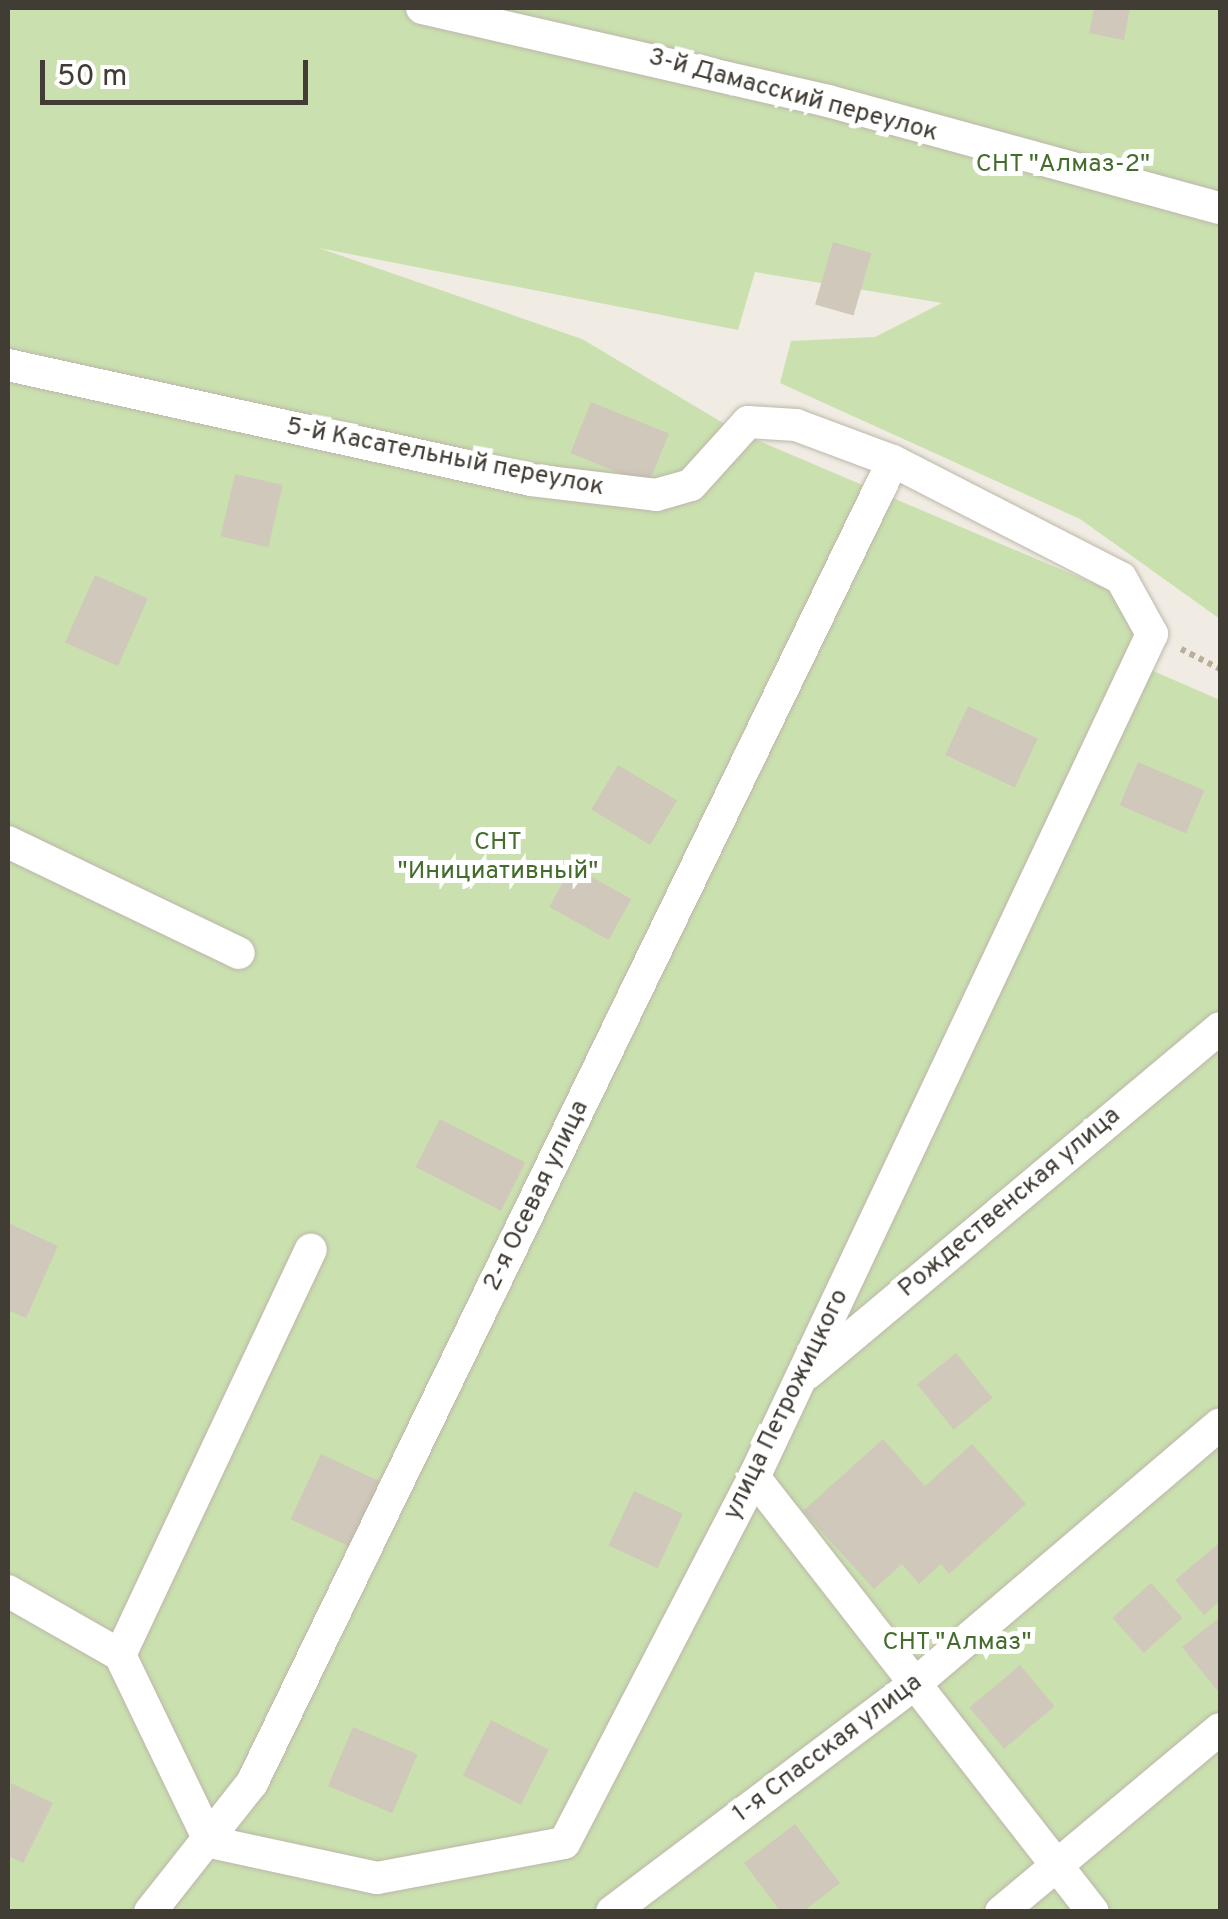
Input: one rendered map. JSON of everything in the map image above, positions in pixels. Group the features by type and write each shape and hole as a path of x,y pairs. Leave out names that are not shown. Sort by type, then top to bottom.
{"street":[{"name":"3-й Дамасский переулок","path":"422,8 828,101 1220,208"},
{"name":"5-й Касательный переулок","path":"8,365 602,491 656,495 691,485 748,422 796,425 893,461 1122,578 1152,634"},
{"name":"2-я Осевая улица","path":"150,1912 210,1842 252,1783 893,461"},
{"name":"улица Петрожицкого","path":"210,1842 378,1878 564,1843 754,1478 1152,634"},
{"path":"8,842 239,954"},
{"name":"Рождественская улица","path":"800,1379 1220,1028"},
{"path":"120,1655 311,1250"},
{"name":"1-я Спасская улица","path":"612,1912 916,1683 1220,1424"},
{"path":"754,1478 1092,1912"},
{"path":"8,1591 120,1655 210,1842"},
{"path":"1001,1912 1061,1868 1220,1729"}],"path":[{"path":"1152,634 1220,668"}],"green space":[{"name":"СНТ \"Инициативный\"","path":"8,8 1220,8 1220,619 1080,519 780,383 791,341 875,337 942,303 755,272 738,330 319,248 582,339 740,433 1154,609 1135,663 1220,700 1220,1911 8,1912"}],"building":[{"path":"1094,8 1130,8 1124,40 1089,33"},
{"path":"833,242 871,253 854,316 815,304"},
{"path":"591,402 669,433 648,484 570,453"},
{"path":"235,474 283,485 268,547 221,536"},
{"path":"95,575 148,599 118,666 65,643"},
{"path":"968,706 1038,739 1015,787 945,755"},
{"path":"1138,762 1204,790 1186,833 1120,805"},
{"path":"618,765 677,801 650,845 591,810"},
{"path":"572,866 631,899 609,940 549,907"},
{"path":"440,1119 526,1163 501,1211 415,1167"},
{"path":"8,1223 58,1246 26,1318 8,1310"},
{"path":"956,1353 993,1398 954,1430 917,1384"},
{"path":"883,1439 925,1486 972,1444 1026,1504 949,1574 941,1564 919,1584 902,1564 874,1589 803,1511"},
{"path":"321,1454 384,1484 354,1549 291,1519"},
{"path":"634,1491 683,1514 658,1568 609,1545"},
{"path":"1218,1544 1220,1601 1204,1615 1175,1580"},
{"path":"1151,1583 1182,1618 1144,1653 1112,1618"},
{"path":"1220,1617 1220,1687 1217,1690 1182,1647"},
{"path":"1020,1665 1055,1706 1004,1749 969,1707"},
{"path":"491,1720 549,1750 521,1805 463,1775"},
{"path":"353,1727 417,1754 392,1813 328,1786"},
{"path":"11,1783 53,1803 23,1863 8,1856"},
{"path":"795,1824 840,1883 803,1912 781,1912 744,1863"}],"park label":[{"name":"СНТ \"Алмаз-2\"","path":"1063,165"},
{"name":"СНТ \"Алмаз\"","path":"957,1643"}]}
